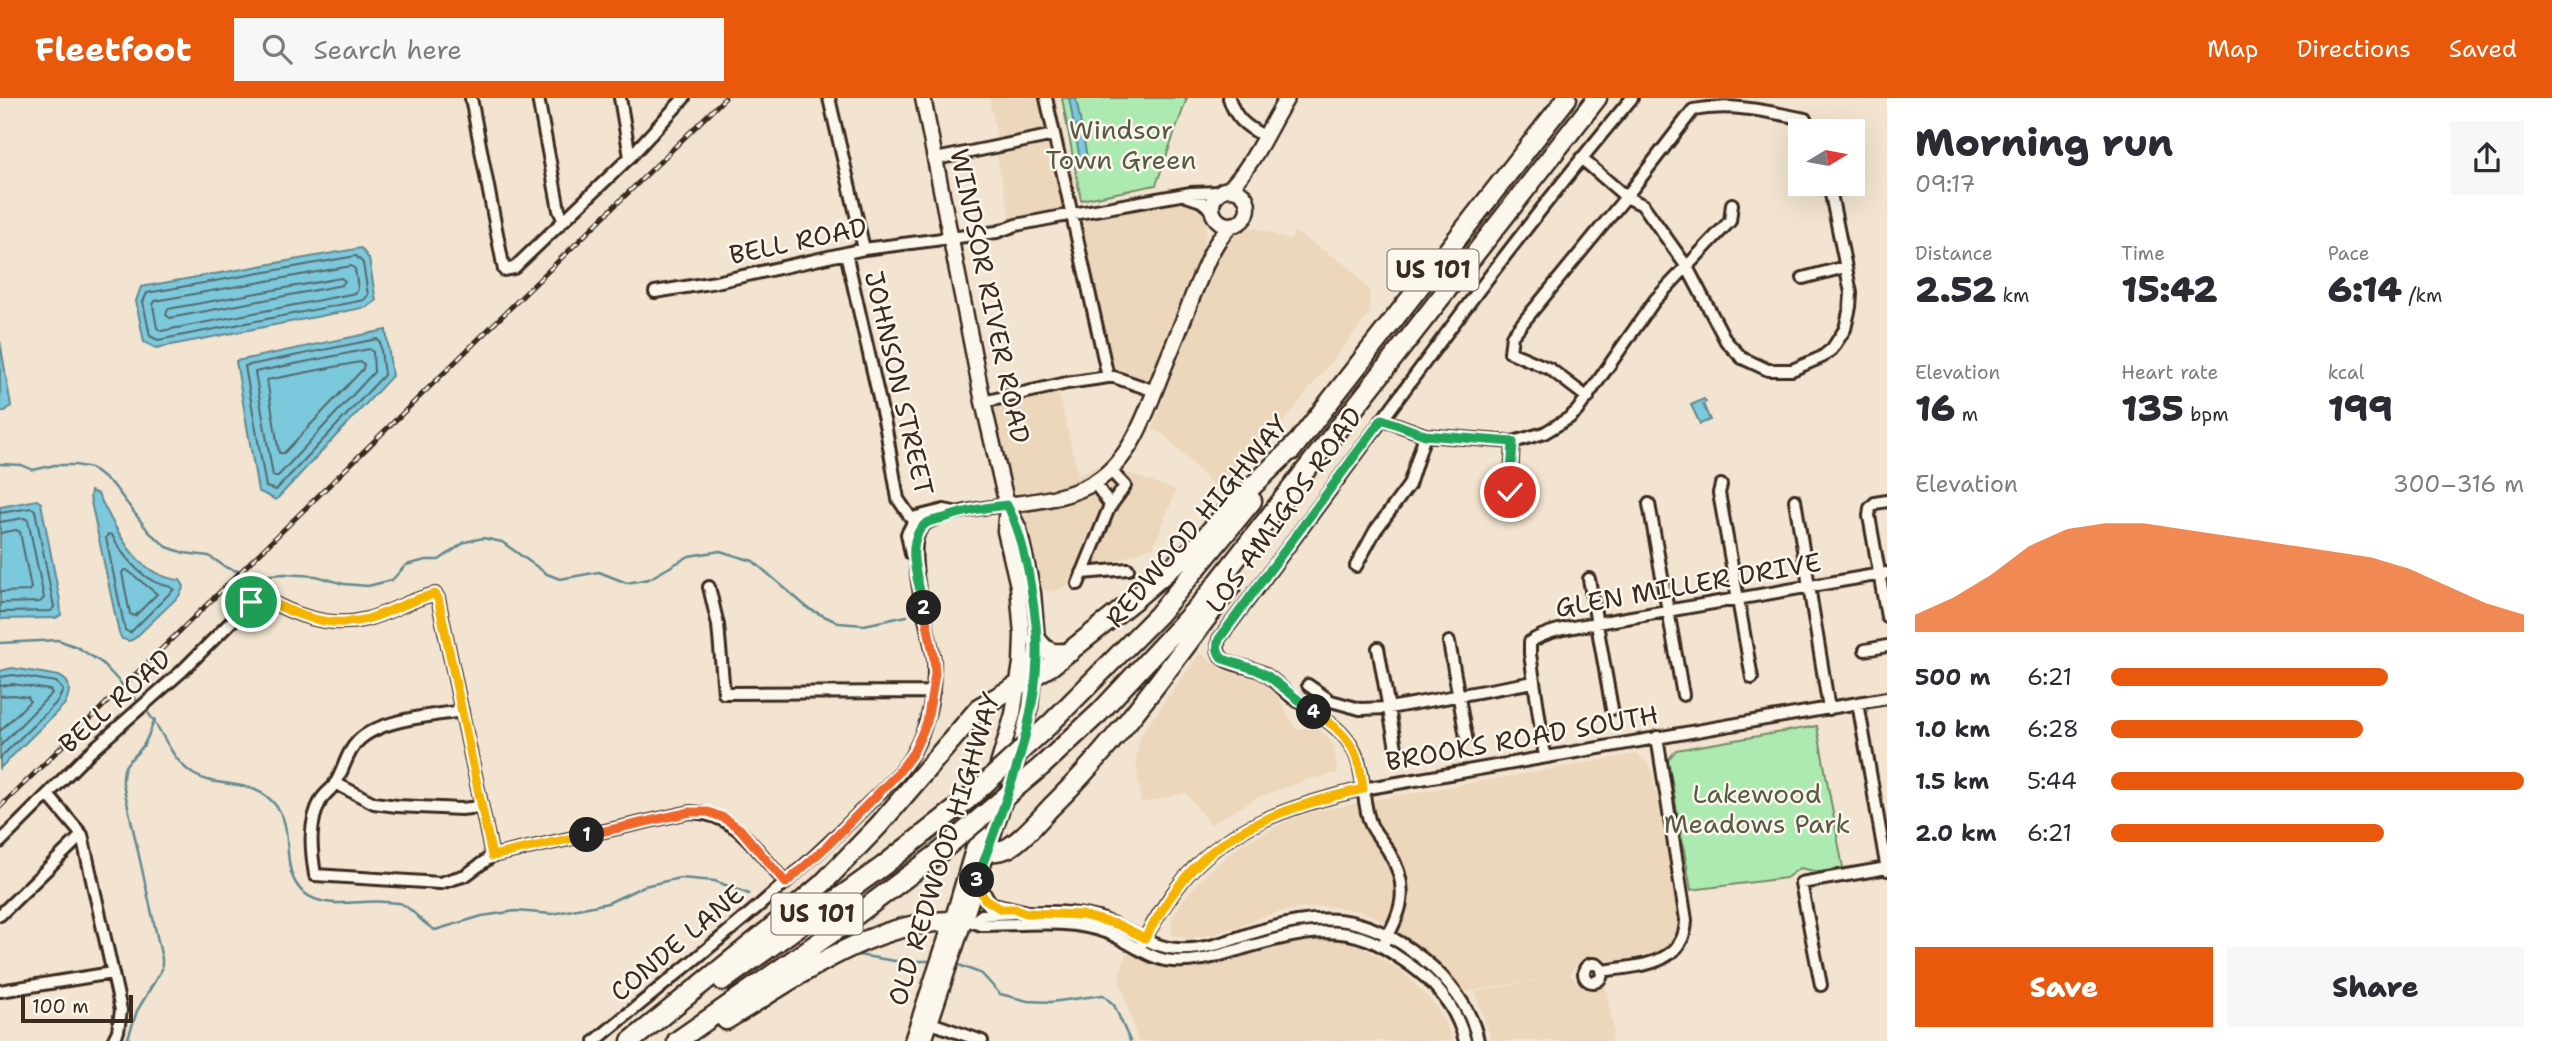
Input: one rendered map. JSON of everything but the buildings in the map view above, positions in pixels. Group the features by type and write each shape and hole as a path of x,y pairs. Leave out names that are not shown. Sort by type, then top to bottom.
{"highway":[{"name":"REDWOOD HIGHWAY","path":"637,1041 846,894 967,800 1049,725 1158,615 1298,442 1567,98"},
{"name":"REDWOOD HIGHWAY","path":"677,1041 839,928 940,852 1043,765 1100,712 1204,600 1597,98"},
{"path":"631,1041 822,884 879,825 980,707 1035,676 1070,652 1199,544 1231,507 1298,442"},
{"path":"978,833 987,851 996,852 1007,848 1078,781 1121,730 1251,559 1314,461"},
{"path":"1037,640 1049,652 1070,652"},
{"path":"690,1041 849,948 892,929 963,921"}],"main road":[{"name":"WINDSOR RIVER ROAD","path":"923,98 983,402 1007,505"},
{"path":"1204,268 1213,200 1239,180 1287,98"},
{"path":"1213,213 1221,223 1231,225 1238,223 1245,216 1254,156"},
{"path":"1225,191 1239,192 1246,200"},
{"path":"1007,505 1069,494 1094,482 1110,470 1137,433 1204,268 1221,236 1231,225"},
{"name":"OLD REDWOOD HIGHWAY","path":"924,1041 1018,757 1035,676 1037,640 1032,593 1019,529 1007,505"},
{"name":"OLD REDWOOD HIGHWAY","path":"912,1041 963,921 978,833 1006,739 1018,685 1021,663 1021,611 1005,531 1007,505"},
{"path":"976,885 991,905 1026,913"}],"street":[{"path":"485,98 471,99 504,270 514,268 630,156 684,98"},
{"path":"538,98 563,219"},
{"path":"620,98 630,156"},
{"name":"JOHNSON STREET","path":"829,98 864,249"},
{"path":"1046,98 1108,377"},
{"path":"1229,98 1241,122 1264,136"},
{"name":"LOS AMIGOS ROAD","path":"1382,946 1395,926 1403,900 1401,882 1391,854 1371,825 1362,771 1356,754 1338,728 1268,676 1223,659 1217,645 1382,419 1581,158 1632,98"},
{"path":"1588,398 1550,369 1510,352 1512,335 1626,197 1693,110 1715,102 1805,119"},
{"path":"936,159 1054,135"},
{"path":"1581,158 1626,197 1643,205 1687,267 1726,341 1742,358 1768,370 1792,370 1822,357 1832,349 1845,329 1851,293 1831,196"},
{"name":"BELL ROAD","path":"655,292 729,279 864,249 997,232 1016,225 1073,214 1184,195 1225,191"},
{"path":"1184,195 1201,201 1213,213"},
{"path":"1382,419 1425,435 1513,442 1544,433 1569,418 1588,398 1616,352 1655,300 1730,221 1732,204"},
{"name":"JOHNSON STREET","path":"846,253 886,429 898,499 913,521"},
{"path":"1803,278 1845,267"},
{"path":"983,402 1067,383 1108,377 1155,391"},
{"path":"1356,566 1374,531 1409,485 1425,435"},
{"path":"1510,492 1513,442"},
{"path":"1078,584 1111,506 1125,486 1110,470"},
{"path":"1094,482 1111,506"},
{"path":"1721,485 1719,493 1752,678"},
{"path":"1795,500 1829,709"},
{"path":"1887,501 1875,503 1870,508 1883,574 1887,617"},
{"path":"1649,504 1683,695"},
{"name":"CONDE LANE","path":"914,560 914,547 921,528 929,522 957,512 1007,505"},
{"name":"CONDE LANE","path":"595,1041 828,845 898,773 913,753 927,722 933,692 934,659 914,560 907,541 908,530 920,515 944,510 957,512"},
{"path":"1082,573 1128,569"},
{"name":"GLEN MILLER DRIVE","path":"1545,757 1530,642 1558,630 1597,622 1883,574"},
{"path":"1589,579 1612,709"},
{"path":"709,587 718,625 724,693 933,692"},
{"name":"BELL ROAD","path":"0,842 89,753 157,695 251,602 262,597 293,614 331,623 366,620 435,594 461,711"},
{"path":"1449,642 1466,737"},
{"path":"1865,650 1887,646"},
{"path":"1378,648 1396,748"},
{"path":"1308,685 1331,701 1360,709 1389,708 1534,682"},
{"name":"BROOKS ROAD SOUTH","path":"1142,943 1177,887 1205,856 1263,820 1292,808 1363,789 1887,698"},
{"path":"1821,985 1801,883 1887,869 1858,703"},
{"path":"492,856 461,711 389,724 358,741 335,783 321,799 312,820 315,875 440,883 466,875 492,856 690,812 708,812 724,818 740,829 786,883"},
{"path":"1601,971 1659,960 1672,953 1686,933 1657,737"},
{"path":"335,783 374,803 461,809 480,807"},
{"path":"48,795 82,835 121,1010 118,1031 113,1041"},
{"path":"0,915 82,835"},
{"path":"963,921 982,915 1026,913 1090,916 1119,925 1165,960 1192,961 1280,939 1308,934 1343,933 1368,939 1382,946 1420,973 1442,993 1451,1006 1465,1041"},
{"path":"963,921 981,925 1076,925 1163,948 1181,949 1207,947 1288,922 1313,919 1352,921 1389,934 1437,970 1469,1013 1478,1041"},
{"path":"0,991 112,973"},
{"path":"930,1023 982,1041"}],"shaded area":[{"path":"989,98 1056,98 1079,206 1011,220 996,154 997,137"},
{"path":"1179,201 1195,206 1207,217 1204,248 1152,383 1111,369 1078,221"},
{"path":"1255,228 1290,240 1295,232 1349,267 1369,290 1370,313 1236,481 1225,487 1213,485 1163,434 1152,429 1221,242 1236,229"},
{"path":"1055,378 1078,475 1101,464 1176,490 1154,546 1108,564 1054,592 1041,588 1028,526 1010,480 984,394"},
{"path":"1200,653 1223,670 1262,681 1278,696 1296,730 1317,726 1333,744 1338,773 1306,780 1261,796 1210,824 1186,793 1141,803 1136,759 1141,735"},
{"path":"1637,754 1647,762 1652,771 1679,917 1675,937 1662,951 1617,961 1588,959 1578,962 1572,970 1570,975 1583,988 1605,984 1614,1035 1611,1036 1612,1041 1492,1041 1475,992 1557,976 1458,993 1444,971 1422,951 1374,916 1350,909 1324,906 1296,909 1270,914 1215,934 1187,939 1172,934 1172,918 1186,896 1204,876 1237,847 1289,820 1309,813 1385,798"},
{"path":"1305,940 1344,941 1364,948 1404,973 1434,1004 1452,1041 1138,1041 1119,977 1126,953 1159,962 1196,967"}],"green space":[{"name":"Windsor Town Green","path":"1062,98 1187,98 1156,185 1081,200"},
{"name":"Lakewood Meadows Park","path":"1817,726 1843,868 1819,872 1800,868 1786,878 1691,890 1668,760 1676,750"}],"water":[{"path":"1069,98 1076,98 1081,125 1074,126"},
{"path":"1082,130 1088,163 1081,165 1075,132"},
{"path":"361,248 369,259 376,301 367,307 156,348 144,342 136,301 141,287"},
{"path":"386,330 392,376 276,500 258,491 236,361"},
{"path":"0,341 11,406 4,412 0,410"},
{"path":"1704,399 1706,402 1703,404 1710,420 1700,424 1691,405"},
{"path":"91,491 98,494 120,536 139,561 164,577 180,580 184,586 179,596 129,641 122,639 119,633 90,497"},
{"path":"37,500 41,503 61,615 56,618 0,619 0,507"},
{"path":"12,668 59,676 67,682 69,693 64,705 0,768 0,671"}],"waterway":[{"path":"0,464 21,465 33,470 55,465 91,468 114,486 149,532 167,547 184,553 209,556 227,568 255,576 316,576 344,584 368,586 392,580 406,565 439,560 465,542 483,538 502,542 547,574 560,579 599,572 627,583 649,579 689,556 720,551 753,561 809,609 839,623 864,625 907,616"},
{"path":"0,643 58,640 77,647 102,663 139,703"},
{"path":"144,708 186,769 205,779 258,791 277,807 285,827 291,873 303,892 312,898 332,903 400,903 435,930 482,916 516,911 552,914 608,903 644,886 680,878 715,881 749,894"},
{"path":"127,1041 137,1011 162,969 123,784 126,765 143,746 155,719"},
{"path":"852,954 895,961 928,961"},
{"path":"959,965 982,974 1000,994 1028,1001 1051,1002 1103,995 1114,1005 1130,1041"}],"railway":[{"path":"0,807 725,98"}],"route":[{"path":"251,602 262,597 293,614 331,623 366,620 435,594 492,856 690,812 708,812 724,818 740,829 786,883 828,845 898,773 913,753 927,722 935,674 914,560 917,534 929,522 957,512 1007,505 1019,529 1032,593 1037,660 1025,733 976,885 991,905 1001,909 1099,918 1145,938 1177,887 1205,856 1224,842 1246,828 1292,808 1363,789 1362,771 1356,754 1338,728 1268,676 1223,659 1217,645 1382,419 1425,435 1513,442 1510,492"}]}
